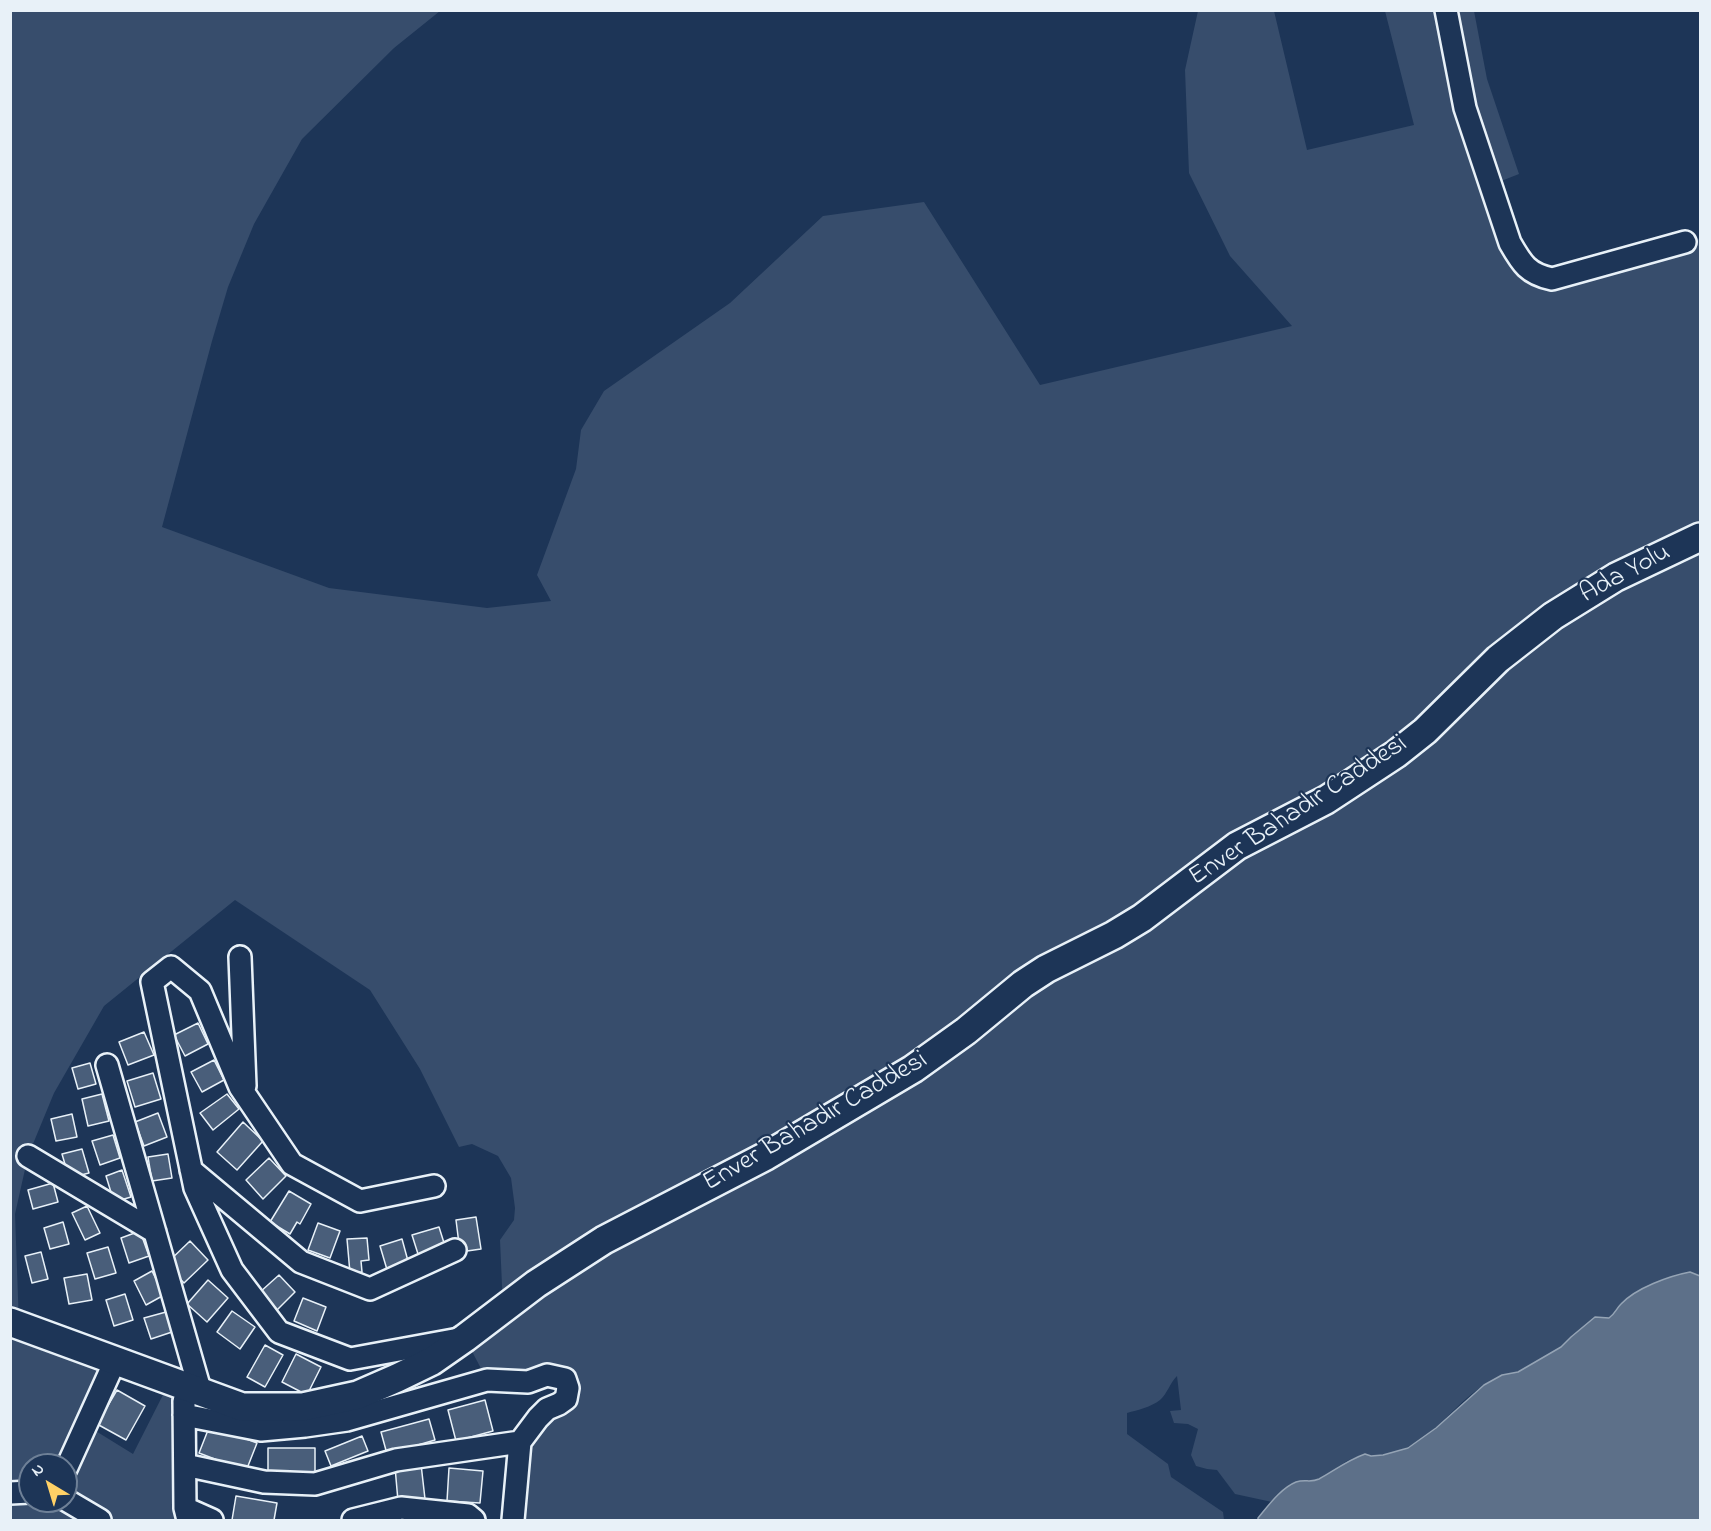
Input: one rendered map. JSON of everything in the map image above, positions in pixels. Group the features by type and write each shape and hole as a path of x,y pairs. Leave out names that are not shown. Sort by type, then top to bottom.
{"main road":[{"name":"Ada Yolu","path":"1553,616 1616,577 1701,537"},
{"name":"Enver Bahadır Caddesi","path":"10,1322 242,1407 303,1407 358,1395 432,1361 503,1308 604,1240 766,1156 913,1069 1046,969 1114,935 1142,918 1236,846 1326,800 1364,776 1425,731 1498,659 1553,616"}],"street":[{"path":"1446,10 1465,108 1510,243 1519,259 1535,276 1552,279 1685,242"},
{"path":"240,957 246,1096"},
{"path":"434,1186 360,1201 292,1164 240,1087 200,991 171,967 152,982 195,1188 232,1270 279,1332 350,1359 465,1338"},
{"path":"107,1065 155,1232 193,1389 184,1415 187,1514 212,1521"},
{"path":"28,1156 155,1232"},
{"path":"191,1170 301,1262 370,1289 455,1250"},
{"path":"73,1453 115,1361"},
{"path":"184,1415 261,1430 305,1426 347,1420 487,1380 528,1382 547,1375 565,1379 568,1388 566,1399 547,1409 520,1442 513,1521"},
{"path":"185,1465 264,1482 315,1484 396,1460 520,1442"},
{"path":"78,1508 95,1519"},
{"path":"353,1521 401,1508 468,1515 474,1521"}],"shaded area":[{"path":"11,11 440,11 394,48 302,139 254,224 228,287 162,527 329,588 487,608 551,601 537,575 576,469 581,430 604,391 730,303 823,216 924,202 1040,385 1292,326 1230,256 1189,173 1185,70 1198,11 1274,11 1307,150 1414,125 1385,11 1474,11 1487,79 1519,174 1491,185 1535,276 1700,239 1700,1276 1663,1279 1628,1298 1609,1318 1580,1330 1540,1362 1484,1385 1416,1443 1388,1454 1371,1456 1365,1454 1347,1461 1319,1479 1301,1481 1272,1502 1235,1494 1217,1470 1196,1466 1191,1455 1198,1429 1188,1424 1174,1423 1170,1411 1181,1410 1177,1376 1160,1400 1127,1413 1127,1434 1168,1464 1171,1477 1223,1512 1224,1520 513,1520 520,1442 547,1409 565,1379 487,1380 465,1338 503,1308 500,1240 514,1220 515,1208 511,1178 498,1156 472,1144 459,1147 420,1069 370,990 235,900 104,1006 54,1093 28,1156 15,1214 19,1325 115,1361 86,1425 133,1454 170,1381 184,1386 188,1520 11,1520"},
{"path":"1690,1272 1700,1276 1700,1520 1258,1520 1275,1498 1290,1485 1299,1481 1319,1479 1365,1454 1383,1455 1408,1448 1436,1428 1484,1385 1502,1375 1518,1372 1561,1347 1595,1317 1609,1318 1627,1298 1644,1288 1672,1276"}],"building":[{"path":"198,1023 208,1044 185,1056 174,1035"},
{"path":"144,1032 154,1055 128,1065 119,1042"},
{"path":"214,1060 224,1080 202,1092 191,1072"},
{"path":"90,1063 96,1084 78,1089 72,1068"},
{"path":"153,1073 161,1099 135,1107 127,1081"},
{"path":"102,1094 109,1121 88,1126 82,1099"},
{"path":"227,1094 239,1109 213,1130 200,1113"},
{"path":"158,1113 167,1137 144,1146 135,1122"},
{"path":"72,1114 77,1137 56,1141 51,1119"},
{"path":"243,1122 263,1141 237,1170 217,1152"},
{"path":"113,1135 120,1158 100,1165 92,1141"},
{"path":"82,1149 89,1173 69,1178 62,1154"},
{"path":"168,1154 172,1178 152,1181 148,1157"},
{"path":"269,1158 286,1176 263,1199 246,1180"},
{"path":"122,1170 131,1197 114,1202 106,1176"},
{"path":"53,1183 58,1202 33,1209 28,1190"},
{"path":"289,1191 311,1204 300,1224 297,1222 290,1234 270,1222"},
{"path":"87,1206 100,1233 85,1240 72,1213"},
{"path":"476,1217 481,1249 460,1252 456,1220"},
{"path":"63,1222 69,1244 50,1249 44,1228"},
{"path":"318,1223 340,1231 330,1258 308,1250"},
{"path":"439,1227 445,1246 418,1254 412,1235"},
{"path":"140,1231 149,1256 129,1263 121,1238"},
{"path":"367,1238 369,1260 361,1261 362,1272 350,1273 347,1239"},
{"path":"402,1239 408,1261 401,1263 403,1268 388,1273 380,1246"},
{"path":"190,1241 208,1260 184,1283 166,1264"},
{"path":"108,1247 116,1273 95,1279 87,1253"},
{"path":"41,1252 48,1279 32,1283 25,1256"},
{"path":"152,1271 164,1295 146,1305 134,1281"},
{"path":"87,1274 92,1300 69,1304 64,1278"},
{"path":"279,1275 295,1292 276,1311 259,1293"},
{"path":"208,1280 228,1298 207,1322 187,1304"},
{"path":"125,1294 133,1320 114,1326 106,1300"},
{"path":"303,1298 326,1307 317,1331 294,1321"},
{"path":"232,1311 255,1327 240,1349 217,1332"},
{"path":"166,1312 172,1332 151,1339 144,1318"},
{"path":"265,1345 283,1355 265,1387 247,1377"},
{"path":"296,1354 321,1367 307,1395 282,1382"},
{"path":"117,1390 145,1406 126,1440 97,1424"},
{"path":"485,1400 493,1431 456,1441 448,1410"},
{"path":"429,1419 435,1440 387,1454 381,1432"},
{"path":"210,1425 257,1443 246,1471 199,1453"},
{"path":"362,1436 368,1451 331,1466 325,1451"},
{"path":"268,1448 315,1448 315,1473 268,1472"},
{"path":"421,1464 425,1499 398,1501 395,1467"},
{"path":"449,1468 483,1471 480,1503 447,1501"},
{"path":"236,1496 277,1503 274,1520 232,1520"}]}
